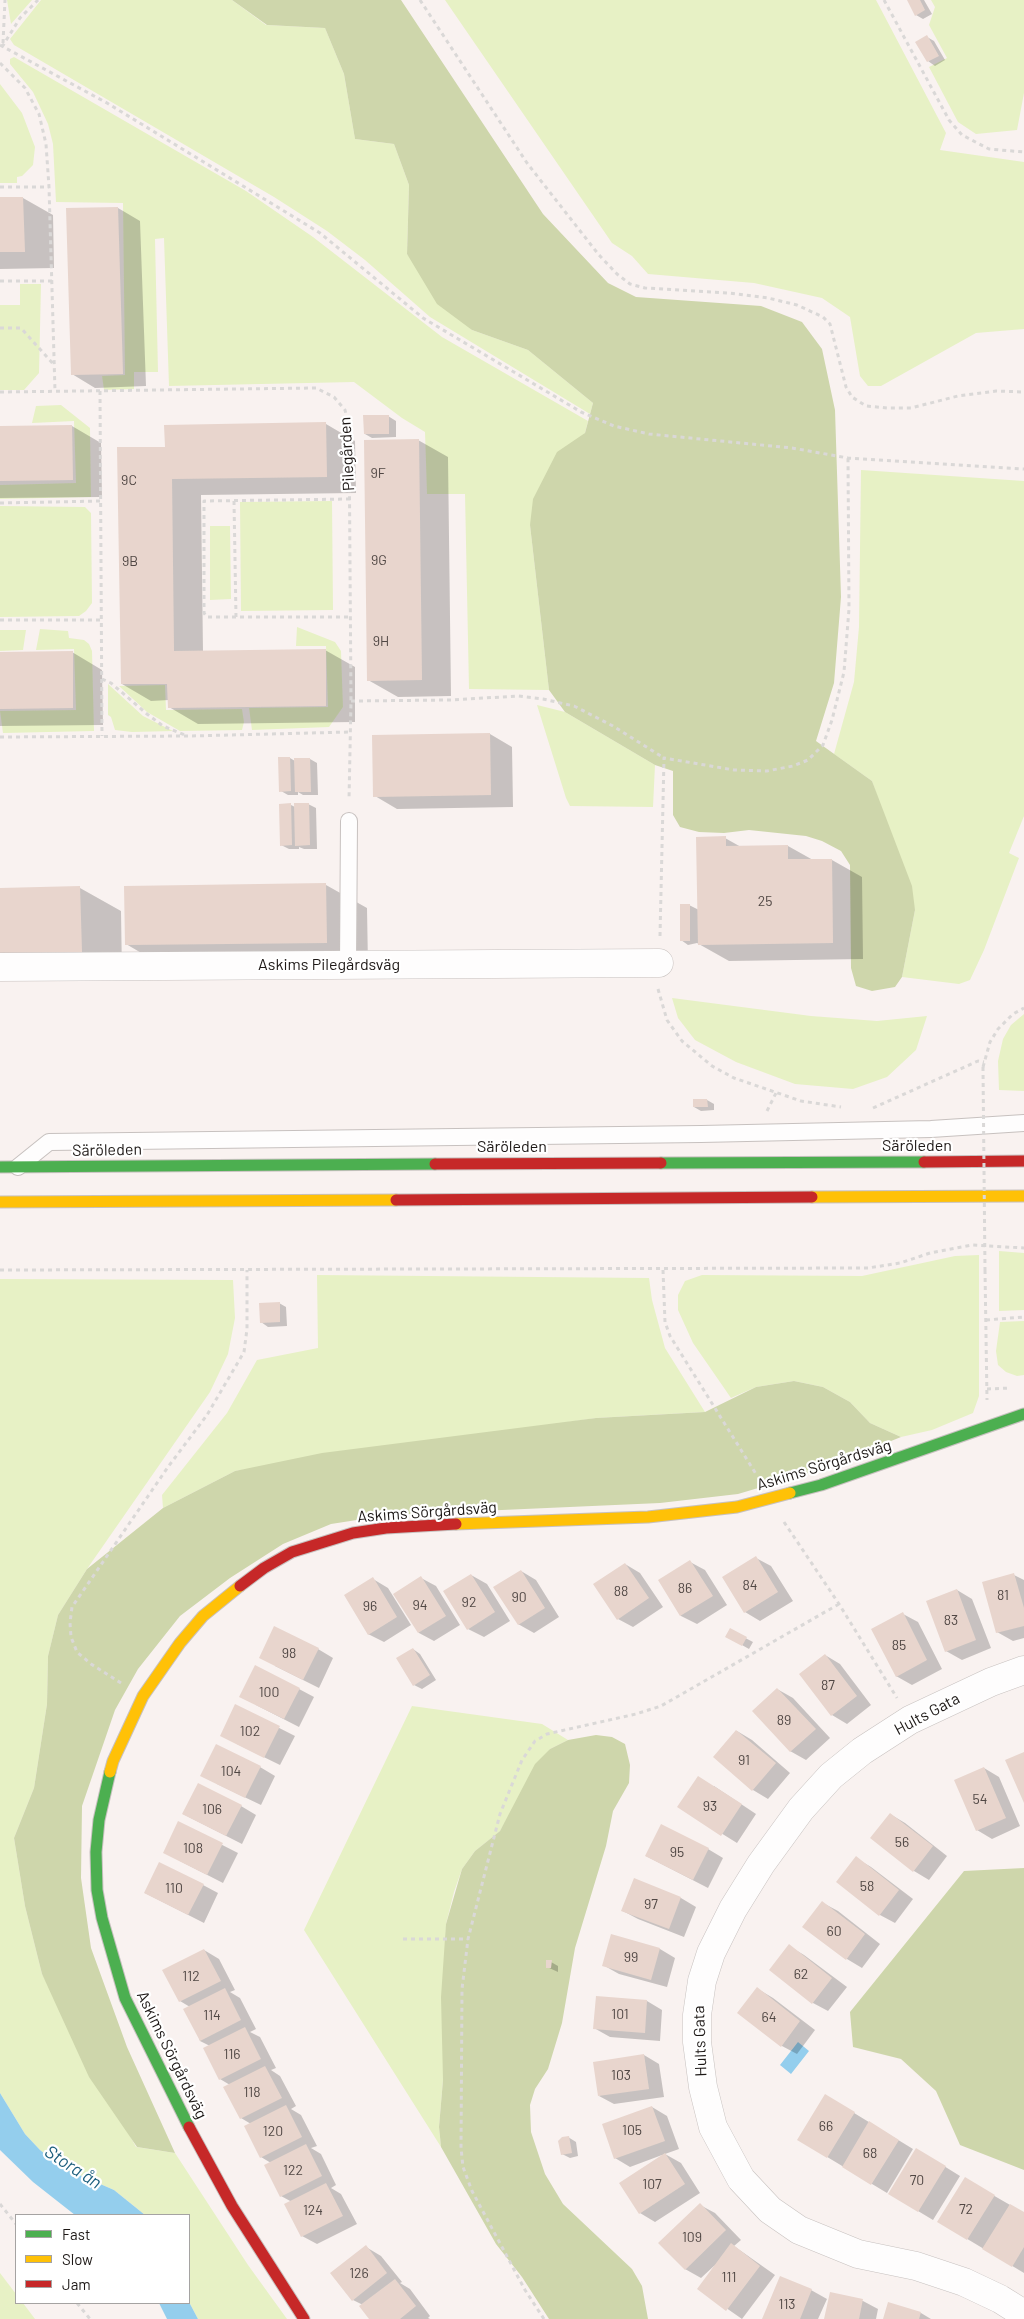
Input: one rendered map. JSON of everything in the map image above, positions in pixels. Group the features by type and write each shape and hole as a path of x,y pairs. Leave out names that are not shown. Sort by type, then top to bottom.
{"main road":[{"name":"Säröleden","path":"0,1167 1024,1161"},
{"path":"0,1202 1024,1196"},
{"name":"Askims Sörgårdsväg","path":"304,2319 276,2278 232,2206 173,2098 125,1998 104,1926 97,1890 96,1852 99,1820 113,1761 143,1696 180,1643 203,1616 234,1589 287,1555 353,1533 386,1528 648,1517 737,1507 771,1499 884,1464 1024,1414"}],"street":[{"name":"Askims Pilegårdsväg","path":"0,967 659,963"},
{"name":"Hults Gata","path":"1024,1670 984,1685 910,1720 862,1751 831,1776 801,1809 761,1864 733,1909 713,1948 698,2002 697,2042 703,2087 712,2127 741,2179 770,2210 799,2230 858,2254 916,2266 964,2282 1000,2299 1024,2314"}],"lane":[{"path":"348,964 349,821"},
{"path":"18,1167 49,1142 711,1134 931,1129 1024,1123"}],"path":[{"path":"1,46 5,0"},
{"path":"1,46 20,18 38,0"},
{"path":"420,0 527,163 599,255 617,274 630,284 645,288 729,293 768,298 796,306 823,317 830,324 846,387 852,398 866,406 911,408 958,396 996,392 1024,392"},
{"path":"884,0 949,120 962,135 989,148 1024,152"},
{"path":"1,46 107,103 312,228 423,318 582,412 614,426 648,434 792,448 848,458 1024,469"},
{"path":"0,63 26,88 39,114 46,144 53,281 55,391"},
{"path":"0,187 49,187"},
{"path":"0,281 53,281"},
{"path":"0,328 20,328 55,366"},
{"name":"Pilegården","path":"0,392 316,388 334,397 345,410 349,427 350,499 351,732 349,821"},
{"path":"100,391 103,620 102,736"},
{"path":"351,701 451,700 518,696 543,699 574,706 613,726 664,758 734,770 766,770 794,766 808,760 822,745 832,720 844,672 849,600 848,458"},
{"path":"350,499 204,501 204,612 207,617 351,617"},
{"path":"0,503 102,501"},
{"path":"234,501 236,617"},
{"path":"0,620 103,620"},
{"path":"102,679 111,683 123,696 158,722 189,736"},
{"path":"0,737 189,736 351,732"},
{"path":"664,758 658,989 667,1020 682,1041 712,1066 734,1078 801,1102 847,1108"},
{"path":"1016,1388 987,1389 983,1066 990,1042 998,1029 1013,1014 1024,1008"},
{"path":"883,1110 866,1111 978,1062 984,1062"},
{"path":"765,1114 776,1093"},
{"path":"974,1106 993,1104"},
{"path":"0,1270 662,1270 868,1268 900,1263 930,1253 972,1244 1024,1248"},
{"path":"143,1696 91,1664 77,1652 71,1637 72,1607 168,1467 207,1415 244,1352 247,1330 247,1270"},
{"path":"662,1270 664,1314 670,1336 771,1499 780,1517 839,1604 910,1720"},
{"path":"986,1320 1024,1317"},
{"path":"544,2319 525,2290 472,2191 463,2167 461,2148 462,1989 468,1939 500,1814 522,1760 535,1741 547,1734 636,1714 661,1706 839,1604"},
{"path":"403,1939 468,1939"},
{"path":"0,2204 15,2223"},
{"path":"78,2304 90,2319"}],"green space":[{"path":"7,0 32,0 11,24"},
{"path":"41,0 232,0 266,25 325,28 344,74 355,139 394,144 409,185 407,254 472,330 528,350 593,403 590,414 430,317 365,260 327,231 274,197 14,45 10,39"},
{"path":"232,0 401,0 543,214 608,283 636,297 761,306 802,322 822,349 835,410 841,597 834,683 816,741 872,781 912,886 915,910 902,977 895,987 872,991 856,986 851,968 850,865 841,851 822,841 806,836 749,830 724,833 699,832 680,827 673,815 673,771 655,765 565,712 549,690 530,525 533,499 557,452 585,433 593,403 528,350 472,330 437,304 407,254 409,185 394,144 355,139 344,74 325,28 267,25"},
{"path":"445,0 876,0 946,133 940,150 1024,162 1024,329 976,333 881,386 868,386 860,376 850,317 822,298 754,283 648,274 632,256 612,243"},
{"path":"931,0 1024,0 1024,93 1017,130 976,134 958,122 929,67 947,58 929,25 935,7"},
{"path":"14,57 246,191 313,237 442,337 588,421 585,433 530,525 549,690 469,689 465,494 427,494 425,432 402,418 354,382 169,386 164,238 155,239 158,372 134,372 134,389 104,390 102,376 125,375 123,203 56,202 53,144 48,124 33,92 10,64 10,59"},
{"path":"0,84 22,113 35,147 33,165 22,176 17,177 17,183 0,183"},
{"path":"20,284 41,284 39,373 24,390 0,390 0,305 20,305"},
{"path":"61,405 90,428 91,497 0,499 0,485 76,483 74,421 32,423 36,406"},
{"path":"861,470 1024,481 1024,816 1009,853 1019,858 984,950 970,980 959,984 902,977 915,910 872,781 834,754 854,682 859,627"},
{"path":"332,501 333,610 241,611 240,502"},
{"path":"0,506 85,507 91,513 92,603 86,611 79,616 0,617"},
{"path":"210,526 230,526 231,599 210,600"},
{"path":"297,627 335,642 341,651 343,707 329,727 252,730 249,708 328,707 326,646 296,646"},
{"path":"40,629 68,631 69,638 84,640 89,644 92,651 94,731 3,733 0,711 76,710 74,649 36,650"},
{"path":"0,630 26,630 23,650 0,651"},
{"path":"108,684 143,716 173,731 132,732 115,730 111,717 108,715"},
{"path":"165,685 166,710 242,709 244,722 242,730 180,731 147,712 119,686"},
{"path":"537,705 565,712 655,765 653,807 570,806"},
{"path":"672,998 811,1016 877,1021 927,1016 916,1050 887,1077 853,1089 795,1084 736,1062 695,1040 678,1018"},
{"path":"1024,1014 1024,1091 999,1090 998,1061 1003,1039 1011,1025"},
{"path":"999,1251 1024,1253 1024,1310 999,1311"},
{"path":"979,1255 979,1396 973,1413 932,1430 901,1437 870,1423 850,1402 823,1387 794,1381 756,1387 731,1398 693,1343 678,1310 678,1295 685,1281 702,1275 862,1276 955,1256"},
{"path":"317,1275 649,1278 652,1300 665,1348 705,1412 596,1418 235,1471 163,1508 162,1495 227,1413 257,1360 318,1348"},
{"path":"0,1279 233,1280 235,1318 228,1354 210,1392 87,1569 58,1615 48,1656 47,1704 34,1788 14,1838 25,1906 42,1974 136,2147 175,2153 248,2265 287,2319 198,2319 190,2304 190,2214 144,2214 114,2190 61,2167 40,2150 25,2134 0,2093"},
{"path":"1024,1321 1024,1375 1017,1376 1006,1372 998,1365 996,1351 1000,1322"},
{"path":"794,1381 823,1387 850,1402 870,1423 901,1437 819,1470 738,1494 660,1503 389,1515 331,1524 283,1544 230,1578 180,1616 138,1669 115,1710 82,1806 81,1878 91,1948 127,2047 175,2153 137,2147 89,2077 42,1974 25,1906 14,1838 34,1788 47,1704 48,1656 58,1615 87,1569 163,1508 235,1471 322,1453 596,1418 705,1412 756,1387"},
{"path":"412,1706 542,1724 568,1740 550,1749 500,1831 475,1851 462,1869 454,1892 446,1924 443,2080 439,2127 441,2147 304,1930"},
{"path":"596,1735 612,1737 625,1744 630,1765 629,1783 613,1811 606,1846 575,1948 562,2023 548,2069 535,2089 530,2105 531,2132 545,2174 563,2204 632,2269 642,2286 648,2319 549,2319 522,2277 496,2244 441,2147 439,2127 443,2080 441,1997 446,1924 462,1869 475,1851 500,1831 535,1764 550,1749 568,1740"},
{"path":"1024,1868 1024,2170 960,2145 936,2091 901,2059 853,2047 850,2012 964,1871"},
{"path":"0,2273 15,2293 15,2304 24,2304 35,2319 0,2319"}],"water":[{"path":"798,2042 809,2051 791,2074 780,2065"},
{"path":"0,2093 25,2134 40,2150 61,2167 114,2190 144,2214 74,2214 33,2182 0,2150"},
{"path":"160,2304 190,2304 198,2319 167,2319"}],"building":[{"path":"907,0 920,0 925,10 915,16"},
{"path":"927,35 939,56 927,62 915,42"},
{"path":"0,197 23,197 25,252 0,252"},
{"path":"118,207 123,374 71,375 66,208"},
{"path":"363,415 389,415 389,434 364,434"},
{"path":"326,422 327,477 172,479 174,651 326,649 326,706 168,708 167,684 121,684 117,447 165,447 164,425"},
{"path":"72,425 73,480 0,481 0,426"},
{"path":"419,439 422,680 367,681 364,440"},
{"path":"73,651 73,708 0,709 0,652"},
{"path":"490,733 491,795 373,797 372,735"},
{"path":"278,757 290,757 291,791 279,792"},
{"path":"294,758 310,758 311,792 295,792"},
{"path":"291,803 292,845 280,846 279,804"},
{"path":"294,803 309,803 310,845 295,846"},
{"path":"726,836 726,846 788,845 788,859 832,859 833,943 698,945 696,837"},
{"path":"326,883 327,943 125,945 124,886"},
{"path":"80,886 82,952 0,954 0,888"},
{"path":"680,904 690,904 690,941 680,941"},
{"path":"693,1099 707,1099 708,1107 693,1107"},
{"path":"280,1302 280,1322 260,1323 259,1303"},
{"path":"756,1556 778,1592 744,1613 722,1577"},
{"path":"690,1560 713,1596 680,1616 658,1580"},
{"path":"625,1563 649,1598 617,1620 593,1584"},
{"path":"521,1570 545,1608 518,1625 493,1587"},
{"path":"1014,1573 1024,1608 1024,1626 996,1633 982,1582"},
{"path":"471,1574 495,1612 467,1630 443,1591"},
{"path":"421,1576 446,1616 418,1633 393,1594"},
{"path":"373,1577 397,1617 368,1635 344,1595"},
{"path":"957,1589 976,1640 945,1652 926,1601"},
{"path":"903,1612 927,1660 896,1677 871,1629"},
{"path":"274,1626 319,1648 303,1680 259,1658"},
{"path":"730,1628 747,1637 742,1646 725,1637"},
{"path":"413,1648 430,1675 413,1686 396,1658"},
{"path":"825,1654 857,1696 831,1716 799,1674"},
{"path":"255,1665 300,1688 284,1719 239,1697"},
{"path":"777,1688 816,1729 790,1752 752,1711"},
{"path":"235,1704 280,1726 264,1758 220,1736"},
{"path":"736,1730 776,1763 752,1791 713,1757"},
{"path":"216,1744 261,1766 245,1798 200,1776"},
{"path":"1024,1752 1024,1803 1005,1760"},
{"path":"984,1767 1006,1818 976,1831 954,1780"},
{"path":"698,1776 742,1804 721,1836 677,1807"},
{"path":"198,1783 242,1805 226,1836 182,1814"},
{"path":"890,1813 933,1846 913,1872 870,1838"},
{"path":"178,1821 223,1843 207,1875 163,1853"},
{"path":"661,1824 709,1848 693,1880 645,1856"},
{"path":"856,1856 899,1890 879,1916 836,1882"},
{"path":"159,1862 204,1884 188,1915 144,1893"},
{"path":"634,1878 681,1897 669,1929 621,1911"},
{"path":"822,1901 865,1934 846,1960 802,1927"},
{"path":"611,1934 660,1948 651,1980 602,1966"},
{"path":"789,1944 832,1978 812,2004 769,1970"},
{"path":"204,1949 221,1981 179,2002 162,1970"},
{"path":"546,1960 552,1960 551,1968 546,1968"},
{"path":"757,1987 800,2021 781,2047 737,2013"},
{"path":"225,1988 241,2020 200,2041 183,2009"},
{"path":"596,1996 647,2000 645,2033 593,2029"},
{"path":"245,2027 261,2059 219,2080 203,2048"},
{"path":"644,2054 649,2089 598,2096 593,2062"},
{"path":"265,2066 282,2098 240,2119 223,2087"},
{"path":"825,2094 855,2112 827,2158 797,2140"},
{"path":"286,2105 302,2137 260,2158 244,2126"},
{"path":"652,2106 665,2141 614,2159 602,2124"},
{"path":"869,2121 899,2140 871,2185 842,2167"},
{"path":"569,2136 572,2153 561,2155 558,2141 562,2137"},
{"path":"306,2144 322,2176 280,2197 264,2165"},
{"path":"916,2148 946,2166 918,2212 888,2194"},
{"path":"665,2153 685,2184 639,2214 619,2183"},
{"path":"965,2177 995,2195 967,2240 937,2222"},
{"path":"326,2183 343,2216 301,2237 284,2204"},
{"path":"700,2203 726,2230 685,2270 658,2243"},
{"path":"1010,2204 1024,2212 1024,2247 1012,2267 982,2249"},
{"path":"731,2243 760,2266 726,2311 697,2289"},
{"path":"366,2245 387,2273 352,2301 330,2273"},
{"path":"780,2276 812,2289 800,2319 762,2319"},
{"path":"395,2279 416,2306 400,2319 369,2319 359,2306"},
{"path":"830,2292 863,2299 859,2319 824,2319"},
{"path":"888,2302 921,2312 919,2319 883,2319"}],"traffic: fast":[{"path":"661,1163 924,1162"},
{"path":"0,1167 435,1164"},
{"path":"790,1493 821,1485 1024,1414"},
{"path":"110,1772 99,1820 96,1852 97,1890 102,1918 125,1998 189,2127"}],"traffic: slow":[{"path":"812,1197 1024,1196"},
{"path":"0,1202 396,1200"},
{"path":"456,1524 648,1517 737,1507 790,1493"},
{"path":"110,1772 113,1761 143,1696 180,1643 203,1616 240,1586"}],"traffic: jam":[{"path":"924,1162 1024,1161"},
{"path":"435,1164 661,1163"},
{"path":"396,1200 812,1197"},
{"path":"240,1586 264,1568 292,1552 353,1533 386,1528 456,1524"},
{"path":"189,2127 232,2206 304,2319"}],"water label":[{"name":"Stora ån","path":"73,2167"}]}
